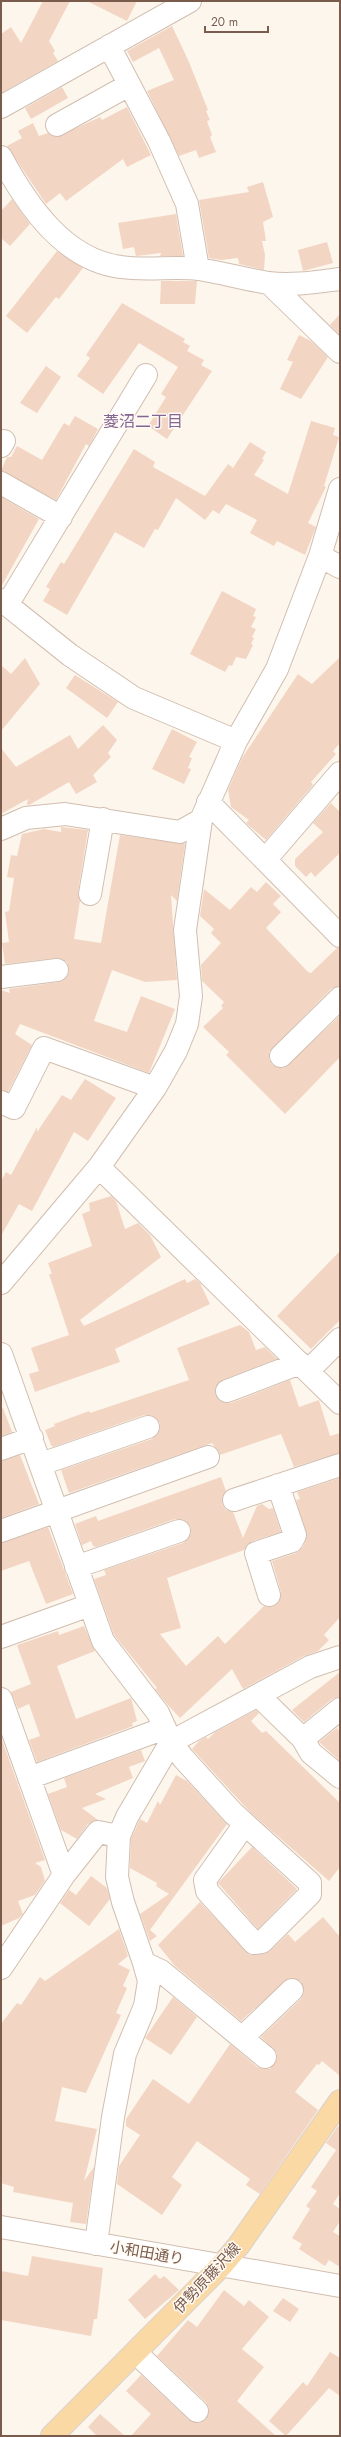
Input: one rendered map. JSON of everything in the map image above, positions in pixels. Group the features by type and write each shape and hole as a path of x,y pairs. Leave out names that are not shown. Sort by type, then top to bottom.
{"main road":[{"name":"伊勢原藤沢線","path":"52,2436 222,2265 239,2245 340,2101"}],"street":[{"path":"1,107 190,1"},
{"path":"109,46 130,85 187,204 198,269"},
{"path":"57,124 130,85"},
{"path":"1,156 22,194 42,220 65,241 98,262 121,267 198,269 268,283 300,284 340,279"},
{"path":"268,283 340,352"},
{"path":"146,375 61,517 4,603 70,655 134,698 236,741"},
{"path":"1,483 61,517"},
{"path":"1,1283 99,1167 155,1088 176,1051 187,1024 191,996 185,930 204,811 236,741 277,669 320,556 340,489"},
{"path":"320,556 340,567"},
{"path":"265,860 340,773"},
{"path":"1,829 26,818 65,814 180,832 204,811"},
{"path":"204,811 265,860 340,936"},
{"path":"90,894 103,819"},
{"path":"1,977 57,970"},
{"path":"281,1056 340,998"},
{"path":"1,1102 14,1108 44,1048 155,1088"},
{"path":"99,1167 340,1403"},
{"path":"227,1391 304,1367 340,1340"},
{"path":"1,1354 103,1641 158,1713 168,1735 183,1758 245,1824 310,1883 310,1894 262,1942 254,1943 207,1891 206,1880 245,1824"},
{"path":"41,1464 148,1427"},
{"path":"1,1449 32,1438"},
{"path":"1,1531 208,1457"},
{"path":"234,1500 340,1465"},
{"path":"269,1595 256,1553 292,1541 295,1535 278,1485"},
{"path":"76,1567 178,1531"},
{"path":"1,1637 90,1605"},
{"path":"29,1778 168,1735 258,1695 310,1667 340,1657"},
{"path":"258,1695 303,1739 311,1753 340,1777"},
{"path":"1,1699 64,1875"},
{"path":"303,1739 340,1709"},
{"path":"96,2244 113,2117 125,2054 145,2006 150,1981 123,1902 117,1877 119,1836 168,1735"},
{"path":"1,1968 64,1875 98,1832 119,1836"},
{"path":"144,1963 162,1971 243,2037 264,2057"},
{"path":"243,2037 292,1990"},
{"name":"小和田通り","path":"1,2227 340,2286"},
{"path":"136,2353 198,2411"}],"building":[{"path":"43,1 70,1 49,41 55,51 53,53 58,61 1,93 1,34 11,27 21,43"},
{"path":"87,1 137,1 127,21"},
{"path":"172,26 189,62 208,110 206,111 210,120 207,121 212,135 210,137 216,152 199,158 196,150 179,156 147,91 174,80 159,48 133,62 127,51"},
{"path":"62,87 68,98 31,119 25,108"},
{"path":"127,107 151,155 127,167 123,159 66,201 60,193 46,204 7,146 22,138 18,131 33,123 39,136 48,133 57,137 100,117 102,120"},
{"path":"263,182 273,217 263,222 266,241 262,241 265,255 264,270 239,264 238,258 221,260 209,258 199,200 249,192 247,187"},
{"path":"12,199 30,224 10,246 1,238 1,211"},
{"path":"176,214 183,256 160,256 161,253 136,256 134,247 123,249 118,223"},
{"path":"327,242 333,263 303,271 298,250"},
{"path":"57,251 83,268 59,299 56,297 27,333 6,316"},
{"path":"161,281 197,281 195,304 160,304"},
{"path":"122,303 185,339 183,342 190,346 187,351 204,360 201,365 212,371 167,439 148,426 166,397 161,394 178,367 139,343 103,394 77,376 90,358 86,355"},
{"path":"340,314 340,335 330,325"},
{"path":"299,335 311,341 328,357 301,399 280,389 293,362 287,360"},
{"path":"46,366 61,377 37,413 20,403"},
{"path":"75,416 98,429 89,446 86,444 56,500 1,471 7,457 11,457 17,446 42,460 64,423 69,426"},
{"path":"311,421 335,428 333,435 339,437 324,486 326,487 308,523 316,527 305,555 277,541 274,546 250,533 257,520 226,504 219,514 213,510 205,520 176,498 158,530 155,529 144,548 115,532 67,615 43,601 50,589 46,587 61,562 64,564 134,449 155,462 153,467 205,496 228,464 233,468 250,442 266,452 262,459 264,460 254,475 288,494"},
{"path":"1,497 39,519 1,587"},
{"path":"222,591 256,609 253,616 256,617 251,627 256,629 252,637 254,638 251,644 253,645 246,659 236,657 232,666 229,665 225,672 190,654"},
{"path":"340,657 340,743 333,751 336,754 311,782 313,785 266,840 246,823 249,820 231,807 228,790 242,758 298,674 312,684"},
{"path":"25,658 40,684 1,731 1,665 11,674"},
{"path":"75,675 118,702 107,718 66,688"},
{"path":"103,725 117,740 108,753 111,757 93,775 97,782 76,794 69,782 29,805 27,805 28,799 1,814 1,748 16,767 70,735 78,749"},
{"path":"172,729 197,742 189,757 192,758 188,768 191,769 184,784 152,769"},
{"path":"331,803 340,812 340,853 315,877 311,872 306,877 295,866 295,859 323,832 313,823"},
{"path":"61,827 88,830 78,892 80,901 74,939 101,943 120,835 185,844 177,901 171,895 177,980 145,982 112,970 94,1021 127,1032 141,996 175,1009 149,1073 20,1024 15,1034 32,1045 8,1092 1,1090 1,990 10,993 9,989 59,982 68,975 69,969 67,962 56,958 5,964 2,943 9,942 5,912 9,911 14,878 7,877 11,855 17,856 22,834 44,829 61,832"},
{"path":"266,882 281,896 273,904 281,912 266,928 308,972 311,973 337,948 340,948 340,986 331,989 269,1052 269,1059 272,1065 284,1068 340,1016 340,1057 285,1114 226,1055 229,1052 203,1027 223,1008 221,1006 224,1002 202,981 201,965 221,943 211,933 214,929 200,916 204,889 230,910 251,887 257,892"},
{"path":"85,1079 116,1098 88,1141 74,1132 32,1211 19,1204 1,1236 1,1181 6,1172 11,1175 37,1127 37,1132 62,1095 71,1100"},
{"path":"111,1196 116,1201 125,1229 138,1223 150,1235 161,1257 80,1320 84,1326 185,1279 187,1283 195,1279 200,1283 210,1304 115,1349 120,1362 35,1392 29,1374 39,1371 31,1348 69,1335 49,1274 52,1274 48,1263 92,1246 82,1214 90,1211 89,1203"},
{"path":"340,1251 340,1320 311,1349 277,1316"},
{"path":"240,1325 249,1332 256,1350 265,1347 277,1359 222,1380 215,1389 219,1400 225,1403 231,1403 290,1380 299,1407 319,1400 330,1436 340,1433 340,1453 294,1467 281,1434 220,1455 212,1443 69,1493 61,1470 152,1439 160,1430 160,1423 151,1415 144,1415 53,1447 45,1430 55,1426 54,1424 89,1411 90,1413 189,1380 177,1348"},
{"path":"1,1408 3,1408 12,1432 1,1436"},
{"path":"20,1455 39,1504 1,1518 1,1461"},
{"path":"221,1477 226,1491 222,1497 222,1504 226,1510 233,1512 243,1538 257,1506 262,1504 269,1509 273,1508 281,1532 252,1541 244,1550 167,1578 181,1628 160,1634 186,1666 218,1636 225,1644 264,1606 272,1607 278,1603 281,1592 272,1561 296,1553 303,1547 307,1536 296,1500 300,1499 297,1492 340,1478 340,1617 324,1635 329,1640 318,1651 304,1656 243,1689 232,1669 180,1718 155,1689 157,1688 114,1635 94,1579 106,1575 104,1570 183,1543 191,1534 191,1527 182,1519 175,1519 96,1547 93,1546 91,1541 82,1545 75,1524 96,1516 98,1521"},
{"path":"48,1527 73,1594 46,1604 29,1561 1,1571 1,1543"},
{"path":"84,1626 95,1651 57,1666 76,1719 131,1698 137,1721 132,1723 133,1726 37,1762 29,1740 40,1736 29,1704 18,1709 11,1692 31,1684 17,1645 58,1631 59,1635"},
{"path":"340,1672 340,1697 332,1699 304,1722 292,1710"},
{"path":"256,1710 259,1713 251,1721 262,1733 266,1731 340,1803 340,1867 329,1881 251,1813 192,1749 199,1741 206,1737 208,1739 215,1732"},
{"path":"337,1728 340,1732 340,1761 319,1742"},
{"path":"1,1737 45,1860 35,1863 41,1867 45,1881 35,1895 18,1901 23,1914 19,1918 1,1926"},
{"path":"141,1750 145,1761 129,1767 133,1778 95,1794 106,1799 82,1808 98,1820 88,1824 77,1839 61,1830 48,1794 67,1787 64,1778"},
{"path":"176,1775 187,1781 227,1824 150,1930 157,1936 150,1941 140,1914 169,1894 156,1886 157,1883 130,1868 131,1839 140,1819 147,1823 158,1801 160,1805"},
{"path":"252,1847 297,1889 258,1929 218,1883"},
{"path":"91,1876 107,1888 110,1899 89,1926 60,1903 69,1890 76,1895"},
{"path":"200,1902 250,1955 264,1954 270,1951 288,1934 295,1942 323,1917 340,1937 340,2076 322,2061 319,2065 317,2064 295,2092 318,2110 260,2194 246,2185 250,2179 197,2141 172,2177 182,2185 162,2215 117,2184 119,2166 140,2135 126,2126 126,2119 153,2079 189,2104 230,2044 257,2067 270,2069 277,2059 277,2053 261,2037 301,1999 304,1993 301,1981 289,1978 241,2021 175,1966 158,1945"},
{"path":"119,1929 128,1956 118,1964 130,1970 123,1986 127,1988 116,2013 121,2015 86,2093 62,2087 55,2121 97,2129 84,2181 94,2167 86,2224 70,2222 73,2203 13,2192 14,2187 1,2183 1,2024 17,2003 21,2005 40,1977 45,1981"},
{"path":"173,1997 197,2017 171,2055 145,2038"},
{"path":"338,2126 340,2128 340,2193 333,2204 340,2209 340,2221 333,2232 340,2236 340,2267 329,2260 325,2266 299,2249 302,2244 292,2238 310,2209 306,2206 317,2191 311,2187 336,2150 326,2143"},
{"path":"32,2256 103,2268 97,2319 94,2319 91,2336 1,2320 1,2271 28,2276"},
{"path":"155,2274 160,2279 164,2276 179,2290 145,2319 128,2300"},
{"path":"224,2290 244,2306 249,2300 269,2317 242,2349 264,2367 237,2401 276,2436 131,2436 151,2414 126,2391 141,2375 189,2420 200,2423 206,2419 209,2408 206,2402 157,2356 188,2320 197,2327"},
{"path":"283,2298 299,2309 290,2322 273,2311"},
{"path":"330,2352 340,2358 340,2396 329,2388 286,2436 269,2421 303,2382 307,2386"},
{"path":"100,2414 125,2436 97,2436 88,2427"}],"district":[{"name":"菱沼二丁目","path":"143,421"}]}
